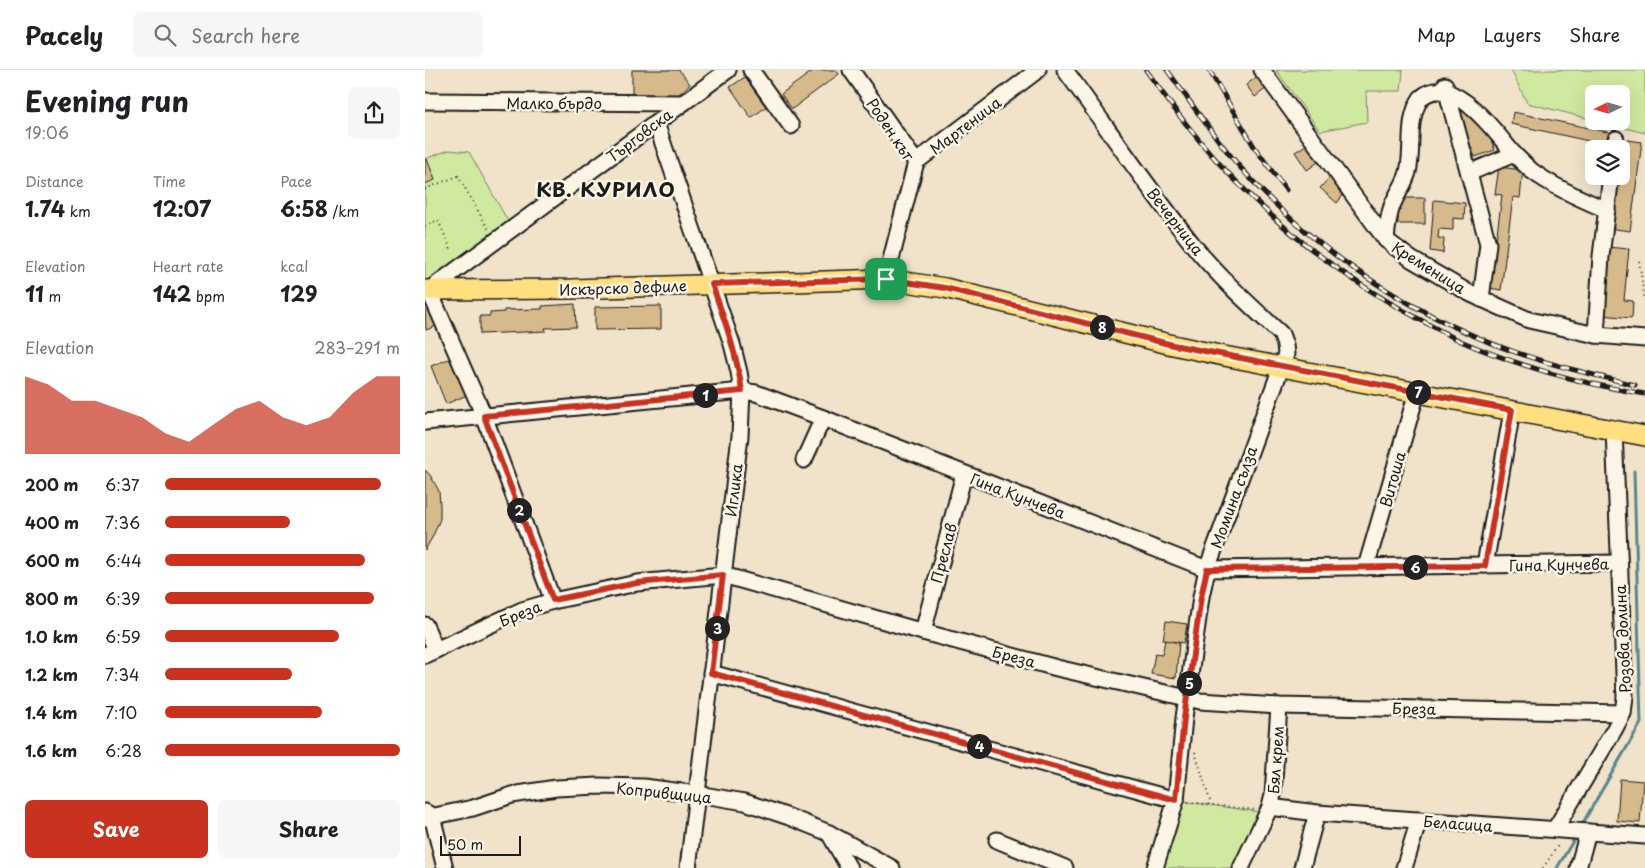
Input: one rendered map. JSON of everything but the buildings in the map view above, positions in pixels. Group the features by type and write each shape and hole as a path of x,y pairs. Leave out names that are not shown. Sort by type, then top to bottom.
{"main road":[{"name":"Искърско дефиле","path":"427,290 572,289 886,279 945,288 1173,345 1645,436"}],"street":[{"name":"Търговска","path":"427,290 728,70"},
{"path":"751,70 791,126"},
{"name":"Роден кът","path":"851,70 916,162 886,279"},
{"name":"Мартеница","path":"916,162 1038,70"},
{"name":"Вечерница","path":"1065,70 1198,252 1230,286 1281,334 1286,354 1282,365"},
{"name":"Кременица","path":"1262,70 1386,240 1411,259 1481,299 1529,320 1596,335 1645,339"},
{"path":"1445,85 1489,244 1481,299"},
{"path":"1386,240 1392,206 1408,172 1413,120 1418,105 1422,97 1433,88 1445,85 1457,89 1470,100 1514,154 1533,172 1571,194 1607,210"},
{"name":"Малко бърдо","path":"425,101 682,103"},
{"name":"Иглика","path":"657,123 732,344 742,391 740,436 688,868"},
{"path":"1469,173 1514,154"},
{"path":"1596,335 1601,256 1610,185"},
{"path":"427,290 484,416 553,600"},
{"name":"Момина сълза","path":"1155,868 1176,800 1187,698 1201,597 1207,569 1282,365"},
{"name":"Гина Кунчева","path":"425,422 742,391 756,393 823,418 1207,569 1619,563"},
{"name":"Витоша","path":"1367,567 1417,392"},
{"path":"1485,566 1512,410"},
{"path":"804,460 823,418"},
{"name":"Розова долина","path":"1560,830 1623,713 1625,697 1613,430"},
{"name":"Преслав","path":"923,632 964,474"},
{"name":"Бреза","path":"431,653 522,610 553,600 637,583 723,575 1057,668 1214,703 1623,713"},
{"path":"425,625 431,653"},
{"path":"711,673 1176,800"},
{"name":"Бял крем","path":"1241,868 1269,810 1273,795 1279,706"},
{"name":"Копривщица","path":"427,816 473,808 512,795 556,788 599,786 644,787 745,802 829,833 892,868"},
{"name":"Беласица","path":"1269,810 1645,836"},
{"path":"1302,868 1317,813"},
{"path":"427,816 445,868"},
{"path":"1403,868 1419,820"},
{"path":"1578,868 1587,832"},
{"path":"829,833 844,866"},
{"path":"997,840 1065,868"}],"path":[{"path":"425,189 458,176 496,240"},
{"path":"425,226 438,220 452,252"},
{"path":"1639,261 1645,301"},
{"path":"1195,752 1211,804"},
{"path":"1176,800 1269,810"},
{"path":"1543,868 1559,843 1560,830"}],"green space":[{"path":"1276,70 1403,70 1401,91 1366,91 1367,122 1320,131"},
{"path":"1511,70 1645,70 1645,133 1630,129 1630,85 1585,85 1585,118 1527,103"},
{"path":"449,150 469,152 509,223 437,276 425,280 425,159"},
{"path":"1182,801 1260,812 1233,868 1160,868"}],"waterway":[{"path":"1581,826 1641,723 1634,471"},
{"path":"1557,868 1576,836"}],"railway":[{"path":"1146,70 1197,138 1252,197 1318,255 1366,288 1391,304 1445,333 1485,351 1553,374 1645,394"},
{"path":"1167,70 1221,144 1266,195 1293,221 1353,268 1418,308 1486,341 1541,361 1635,385"},
{"path":"1209,70 1255,148 1286,190"}],"district":[{"name":"КВ. КУРИЛО","path":"606,189"}],"route":[{"path":"886,279 945,288 1173,345 1512,410 1485,566 1207,569 1201,597 1184,718 1176,800 711,673 723,575 637,583 553,600 484,416 742,391 732,344 712,284 886,279"}]}
